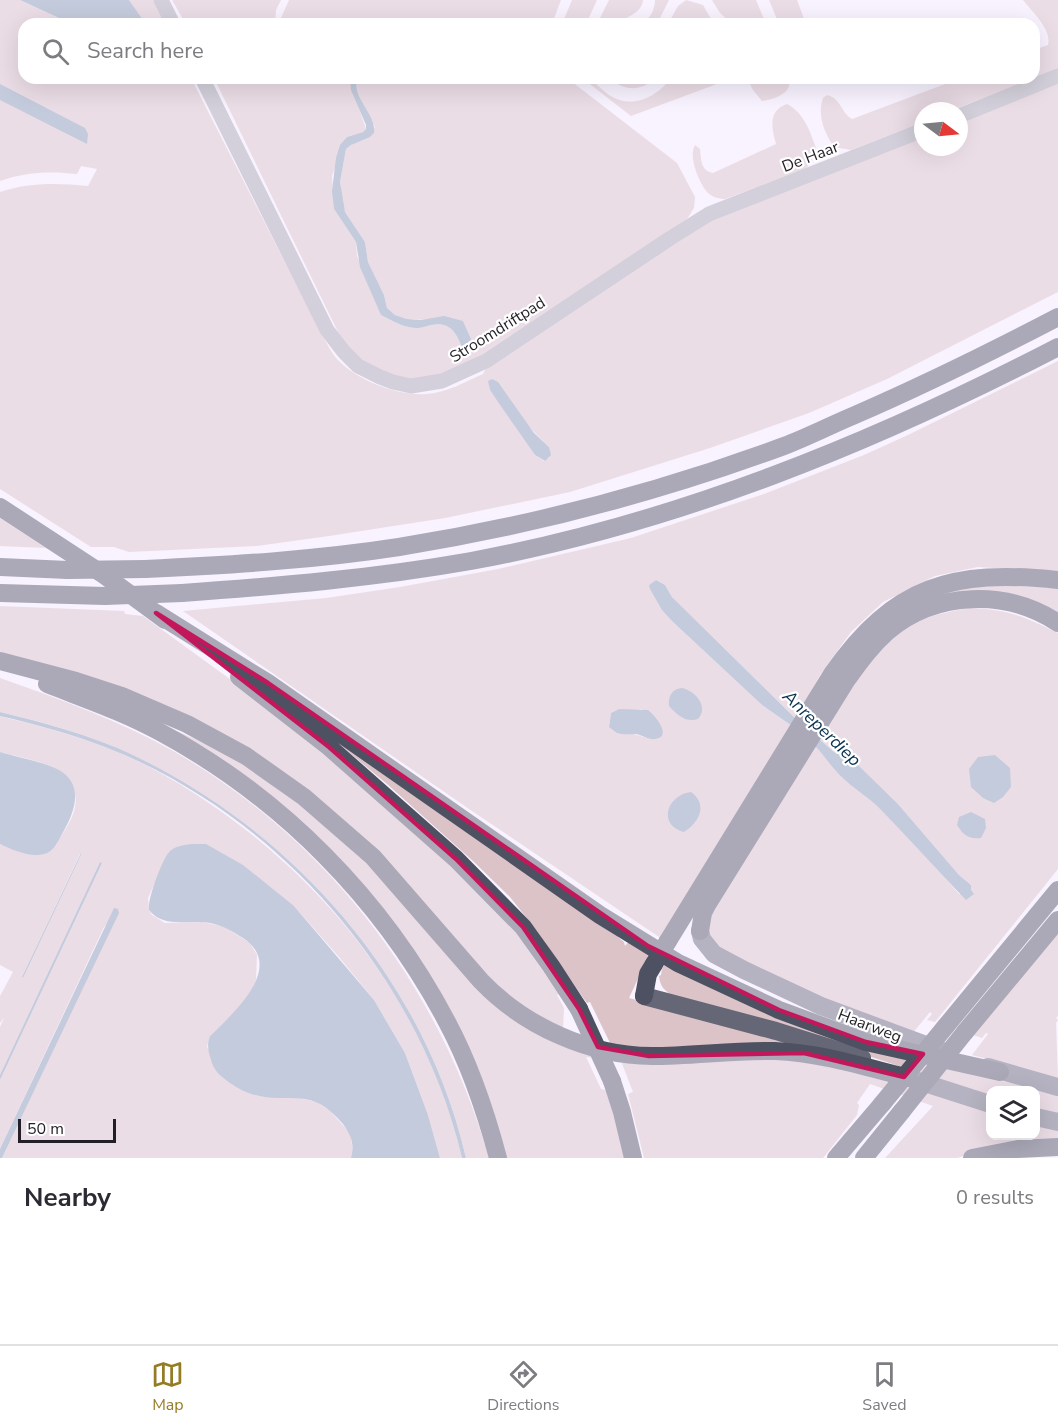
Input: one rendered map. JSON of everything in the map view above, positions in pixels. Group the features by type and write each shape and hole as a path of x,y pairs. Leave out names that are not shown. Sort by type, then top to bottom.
{"highway":[{"path":"0,567 68,570 224,565 398,547 508,527 692,477 785,445 965,365 1058,317"},
{"path":"0,592 105,596 312,584 473,560 624,525 715,497 803,465 905,422 1058,346"},
{"path":"0,507 71,553 156,613 328,747 456,859 523,927 579,1010 612,1081 633,1158"},
{"path":"644,996 648,974 654,964 795,748 847,653 864,634 895,607 916,596 959,580 981,577 1028,577 1058,580"},
{"path":"814,717 846,681 872,646 891,629 915,614 962,600 982,598 1004,600 1025,606 1058,623"},
{"path":"156,613 268,683 600,915 678,963 779,1010 866,1042 1000,1072"},
{"path":"0,663 97,687 154,709 219,741 279,778 330,817 373,857 487,988 536,1024 593,1046 631,1054 668,1056 765,1051 804,1053 909,1078"},
{"path":"0,663 117,711 160,732 226,772 307,838 364,899 390,931 448,1023 489,1124 498,1158"},
{"path":"700,931 706,905 795,748"},
{"path":"1020,935 1058,881"},
{"path":"836,1158 1058,890"},
{"path":"864,1158 1058,920"},
{"path":"972,1158 1018,1149 1058,1147"}],"main road":[{"name":"Haarweg","path":"700,931 702,939 714,954 769,982 877,1028 1000,1072 1058,1087"},
{"name":"Haarweg","path":"644,996 776,1030 867,1060 909,1078 986,1103"},
{"path":"1040,1118 1058,1122"}],"street":[{"path":"161,0 170,18"},
{"path":"1040,83 1058,76"},
{"name":"Stroomdriftpad","path":"205,84 327,330 358,366 393,382 411,386 434,383 453,377 477,365 709,214"},
{"path":"968,112 1038,84"},
{"name":"De Haar","path":"709,214 914,134"}],"highlighted area":[{"path":"156,613 268,683 648,946 779,1010 866,1042 923,1054 904,1077 804,1053 649,1056 598,1047 579,1009 523,927 456,859 329,747"}],"shaded area":[{"path":"0,0 20,0 59,18 18,18 18,84 194,84 322,335 335,356 348,369 368,381 403,393 426,394 448,389 483,374 486,368 586,300 711,221 914,140 914,156 968,156 968,119 1058,84 1058,292 887,379 809,413 710,448 570,492 445,518 257,546 129,552 114,547 91,547 0,489 0,192 22,186 44,184 88,186 97,169 81,166 77,174 38,173 0,181","holes":["489,383 549,447 549,457 544,461 535,455 490,390"]},
{"path":"129,0 153,0 164,18 142,18"},
{"path":"172,0 281,0 276,10 275,18 182,18"},
{"path":"289,0 561,0 554,18 281,18"},
{"path":"572,0 597,0 589,18 564,18"},
{"path":"609,0 643,0 638,11 625,18 600,18"},
{"path":"655,0 669,0 660,18 648,18"},
{"path":"686,0 703,5 711,18 671,18 678,6"},
{"path":"712,0 756,0 764,18 725,18"},
{"path":"769,0 797,0 804,18 776,18"},
{"path":"1023,0 1058,0 1058,69 1040,76 1040,48 1048,45 1048,39 1040,18"},
{"path":"217,84 351,84 366,129 347,137 332,176 334,209 356,242 357,256 382,315 412,328 437,324 447,326 454,332 462,347 469,349 472,347 472,341 463,321 407,319 395,315 387,308 384,295 368,262 365,242 345,212 340,182 346,149 375,127 359,97 357,84 575,84 677,163 695,197 694,208 687,219 475,359 450,372 422,379 398,377 386,373 355,354 338,332"},
{"path":"590,84 595,84 618,99 635,101 651,96 666,84 717,84 631,116"},
{"path":"618,84 648,84 638,88"},
{"path":"750,84 789,84 782,95 762,101"},
{"path":"945,84 1019,84 968,104 968,102 914,102 914,126 851,150 834,147 827,135 821,117 823,98 827,95 835,99 852,119"},
{"path":"787,104 802,117 816,148 806,169 725,199 707,192 694,163 695,145 700,149 704,167 713,173 776,144 772,121 776,111"},
{"path":"1058,361 1058,572 978,567 935,576 883,602 851,632 820,675 796,719 672,597 665,585 656,580 649,585 673,622 762,705 792,726 662,939 183,611 326,598 400,587 498,569 631,538 764,494 864,455","holes":["619,709 631,711 642,709 651,739 609,727 611,713"]},
{"path":"0,518 46,548 0,546"},
{"path":"993,584 1058,588 1058,613 1028,598 996,592 962,593 930,599 962,587"},
{"path":"0,606 124,611 125,614 143,616 311,738 442,852 521,934 562,992 557,995 564,1008 563,1030 509,999 345,824 121,690 0,652"},
{"path":"968,608 1014,614 1058,633 1058,869 935,1022 927,1020 932,1014 930,1012 912,1034 854,1013 721,952 710,937 709,923 712,910 815,746 835,770 876,805 929,859 959,894 973,894 971,885 959,875 898,804 855,762 834,752 819,739 823,726 855,681 879,651 893,638 907,627 923,619"},
{"path":"0,678 111,720 175,752 231,788 282,829 329,875 371,925 409,978 441,1035 468,1095 489,1158 466,1158 447,1093 420,1031 386,973 345,919 299,870 248,826 192,787 133,755 68,730 0,712"},
{"path":"117,705 241,759 308,804 552,1037 711,1058 824,1061 986,1110 986,1140 1040,1140 1040,1125 1058,1130 1058,1142 984,1150 957,1158 885,1158 933,1106 870,1084 857,1103 859,1105 857,1115 823,1158 644,1158 628,1094 633,1092 621,1061 586,1057 601,1089 610,1091 628,1158 504,1158 476,1075 337,859"},
{"path":"293,706 619,935 618,937 625,946 629,941 650,953 629,998 814,1049 692,1050 611,1045 590,1002 587,1003 537,931 510,897 387,784"},
{"path":"0,716 92,742 134,759 176,782 260,841 301,878 338,918 372,960 402,1006 427,1054 447,1105 462,1158 440,1158 428,1115 405,1053 374,1000 294,906 169,852 148,898 152,915 165,923 201,922 223,926 250,943 257,955 256,980 252,990 241,1006 210,1036 207,1047 254,1095 275,1098 294,1097 317,1102 330,1111 350,1133 353,1151 351,1158 2,1158 119,911 104,927 0,1149 0,1080 102,863 100,862 0,1075 0,1027 4,1018 0,1023 0,996 13,972 0,965 0,844 10,848 56,845 74,812 75,793 70,782 62,773 38,762 0,752","holes":["80,854 81,855 23,978"]},
{"path":"1058,928 1058,1016 1056,1018 1058,1020 1056,1023 1058,1078 972,1055 988,1034 986,1033 982,1038 970,1034"},
{"path":"666,962 896,1054 1022,1086 986,1086 986,1095 777,1026 674,997 660,983 659,976"},
{"path":"1040,1090 1058,1095 1058,1116 1040,1110"}],"water":[{"path":"20,0 129,0 142,18 59,18"},
{"path":"0,84 85,128 88,134 87,144 0,100"},
{"path":"350,84 357,84 360,99 372,119 374,133 346,149 340,182 345,212 365,242 368,262 384,295 387,308 395,315 407,319 421,320 444,316 463,321 472,341 467,347 462,347 454,332 447,326 437,324 412,328 381,315 360,267 356,242 334,209 332,191 340,145 347,137 366,129"},
{"path":"492,379 498,382 534,433 549,447 551,455 545,461 535,455 490,390 488,381"},
{"path":"656,580 665,585 672,597 796,719 792,726 762,705 673,622 662,610 650,589 649,585"},
{"path":"682,688 692,692 699,700 702,710 698,719 686,719 669,706 671,694"},
{"path":"619,709 648,710 661,726 662,734 653,739 636,734 617,733 609,727 611,713"},
{"path":"0,712 51,725 133,755 192,787 248,826 299,870 345,919 386,973 420,1031 447,1093 466,1158 462,1158 442,1091 413,1027 376,966 333,910 283,859 228,814 168,776 105,747 0,716"},
{"path":"819,739 834,752 855,762 898,804 959,875 971,885 974,894 966,900 877,806 840,775 815,746"},
{"path":"0,752 57,769 69,778 73,786 75,802 70,819 53,849 47,853 27,854 0,844"},
{"path":"995,755 1010,768 1011,787 994,803 983,798 971,787 969,769 978,757"},
{"path":"691,792 699,802 700,813 690,828 684,832 670,823 668,810 676,799"},
{"path":"971,812 985,819 986,828 981,838 967,836 957,825 959,817"},
{"path":"191,844 206,844 243,865 294,906 374,1000 405,1053 428,1115 440,1158 351,1158 352,1140 348,1132 338,1118 322,1105 303,1099 270,1098 252,1094 235,1087 217,1072 208,1050 210,1036 242,1003 251,990 258,976 260,962 255,950 243,938 219,925 169,921 155,916 149,910 153,889 166,856 174,848"},
{"path":"81,853 81,855 23,978 22,977"},
{"path":"100,862 102,863 0,1080 0,1075"},
{"path":"114,908 118,909 119,913 0,1158 0,1149"}],"water label":[{"name":"Anreperdiep","path":"822,728"}]}
